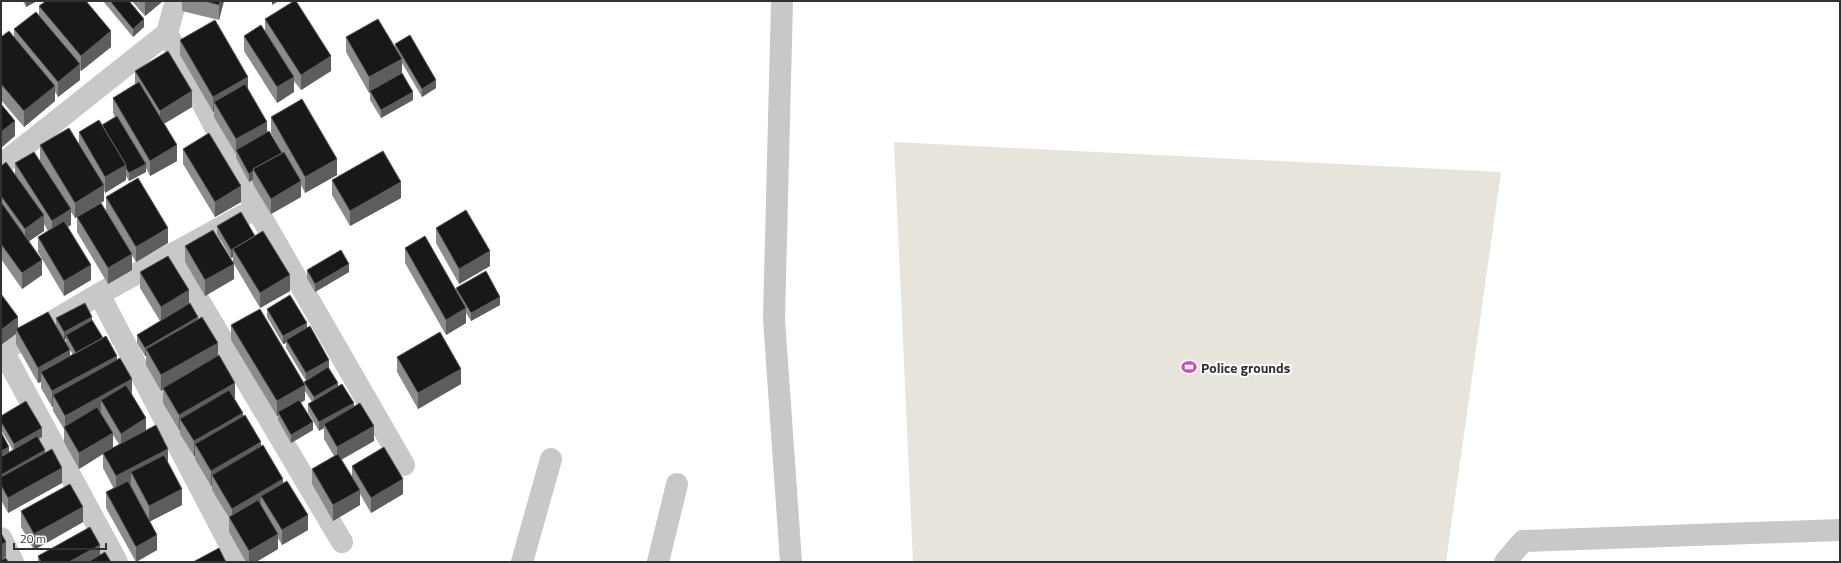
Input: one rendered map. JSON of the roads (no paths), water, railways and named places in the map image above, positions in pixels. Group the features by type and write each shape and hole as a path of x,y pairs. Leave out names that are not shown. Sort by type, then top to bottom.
{"street":[{"path":"1,165 167,33 176,1"},
{"path":"782,1 774,319 791,562"},
{"path":"167,33 256,208 404,465"},
{"path":"117,562 2,352 99,294 256,208"},
{"path":"172,255 342,542"},
{"path":"99,294 239,562"},
{"path":"522,562 551,459"},
{"path":"658,562 677,484"},
{"path":"1505,562 1523,541 1840,530"},
{"path":"1,538 13,562"}],"place":[{"name":"Police grounds","path":"1189,367"}]}
